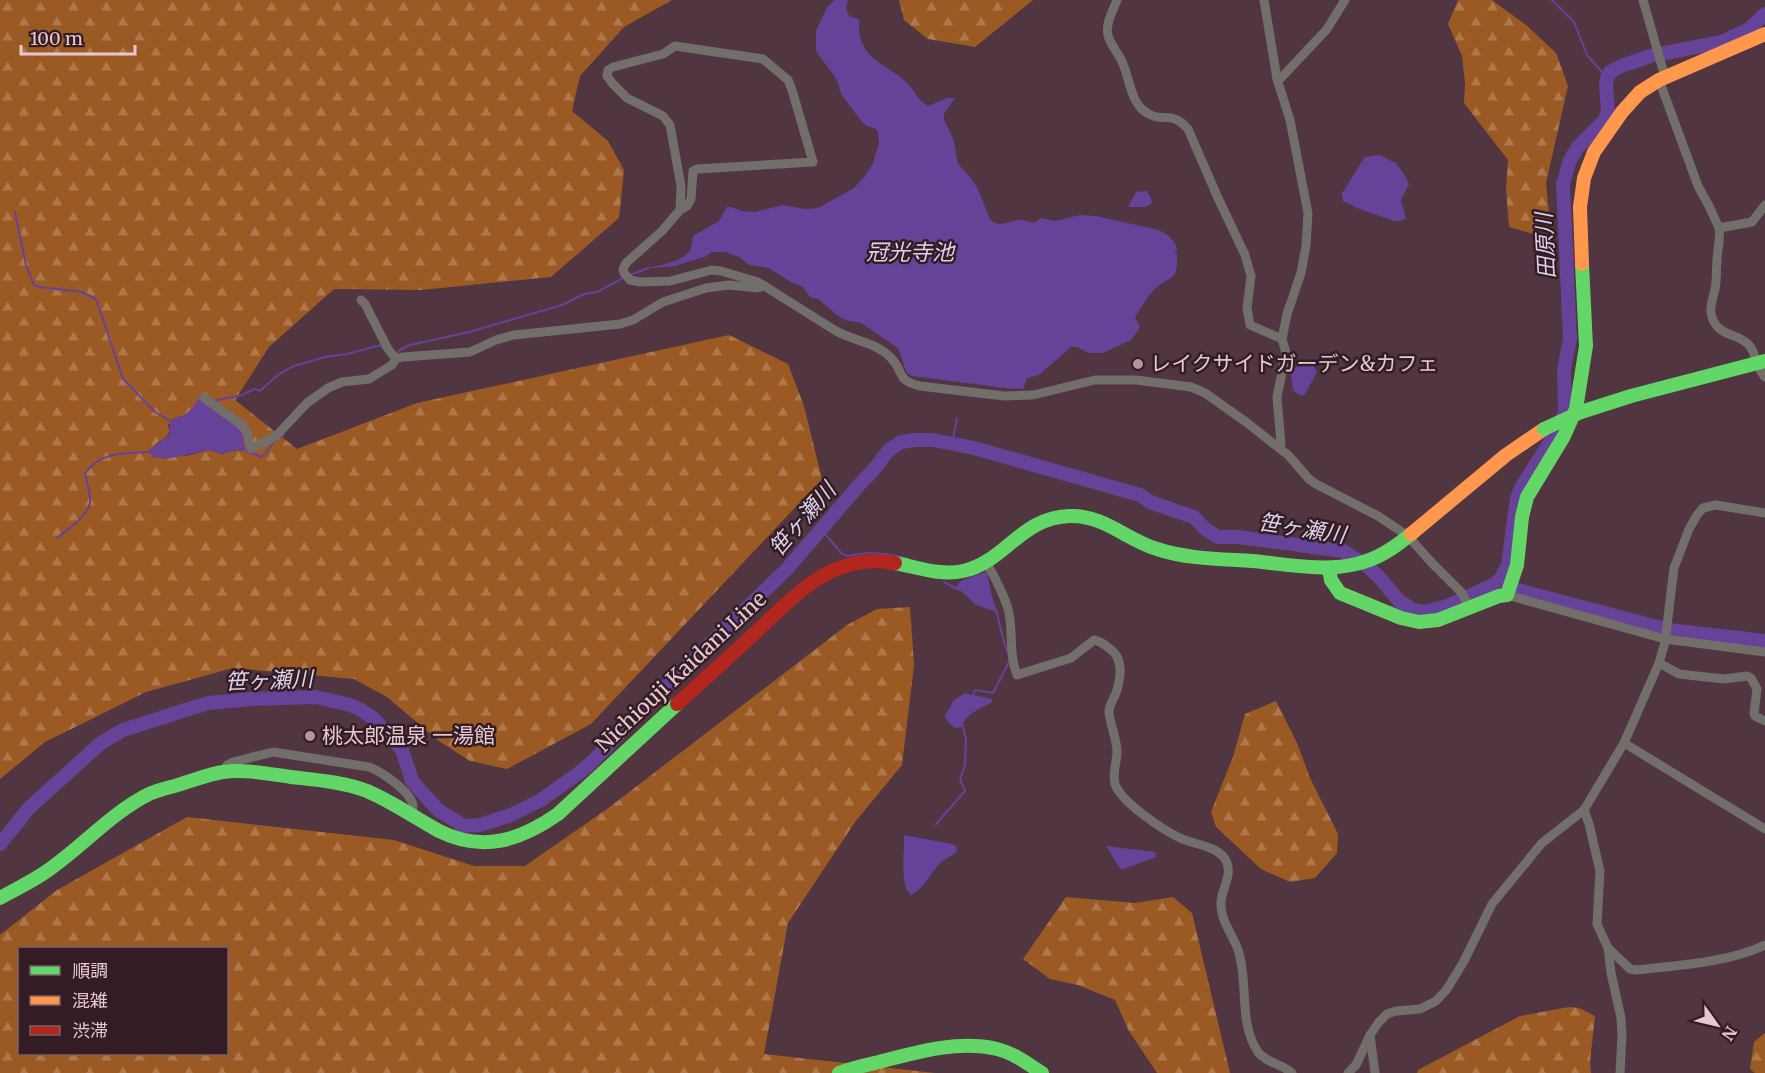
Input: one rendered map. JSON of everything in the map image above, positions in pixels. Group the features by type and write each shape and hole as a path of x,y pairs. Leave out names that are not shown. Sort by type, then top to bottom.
{"main road":[{"path":"1329,568 1331,580 1340,593 1401,618 1419,622 1438,620 1509,590 1517,565 1522,517 1527,497 1564,436 1576,409 1581,383 1586,346 1580,207 1581,188 1586,168 1597,147 1625,108 1639,93 1661,79 1765,34"},
{"name":"Nichiouji Kaidani Line","path":"0,898 47,871 144,797 223,772 245,771 338,783 372,793 440,831 459,839 498,842 517,837 538,828 558,814 808,584 849,564 884,561 942,573 963,571 985,561 1038,523 1049,518 1071,516 1102,520 1147,545 1173,554 1329,568 1353,566 1375,559 1394,548 1506,455 1544,429 1581,412 1632,396 1761,362"},
{"path":"838,1073 956,1046 999,1050 1042,1073"}],"street":[{"path":"1117,0 1109,20 1108,36 1123,63 1136,102 1145,113 1156,118 1169,117 1179,120 1188,129 1245,255 1251,276 1246,309 1250,325 1282,339"},
{"path":"1264,0 1277,79 1290,120 1308,213 1306,246 1301,273 1287,314 1282,339 1286,354 1277,397 1280,448"},
{"path":"1277,79 1282,77 1327,29 1346,0"},
{"path":"1642,0 1658,54 1662,88 1698,186 1719,228 1711,315 1717,327 1749,345 1761,362 1758,368 1765,377"},
{"path":"680,210 681,186 670,124 663,116 622,94 607,76 608,70 663,54 675,46 762,59 788,81 813,162 693,171 691,199 687,206 680,210 662,231 626,263 623,268 624,273 630,280 670,281 712,270 732,274 765,286 844,336 877,347 891,358 898,367 900,376 910,384 1004,396 1033,395 1095,380 1136,380 1191,387 1205,393 1280,448 1316,484 1378,516 1408,536 1461,592 1469,606"},
{"path":"1719,228 1752,222 1765,205"},
{"path":"203,397 243,426 247,432 250,448 276,436 308,403 328,388 342,382 369,379 393,361 403,357 470,352 496,340 514,335 620,324 633,320 663,302 706,288 729,285 758,288 765,286"},
{"path":"361,300 393,361"},
{"path":"1348,1073 1356,1065 1370,1035 1387,1014 1420,1009 1436,1001 1447,989 1464,961 1492,904 1542,843 1584,810 1624,743 1659,663 1665,637 1674,568 1689,529 1703,508 1716,505 1765,513"},
{"path":"985,561 1009,612 1014,667 1017,675 1071,657 1094,640 1098,640 1117,656 1120,675 1109,711 1117,753 1115,784 1130,804 1172,834 1215,851 1225,859 1229,871 1221,903 1224,921 1239,951 1247,1026 1251,1040 1264,1058 1292,1073"},
{"path":"1509,590 1665,637 1765,652"},
{"path":"1659,663 1679,674 1724,679 1747,676 1751,678 1757,689 1754,713 1755,716 1765,721"},
{"path":"1624,743 1765,830"},
{"path":"223,772 227,765 233,762 273,752 369,767 391,779 410,800 413,806 412,815"},
{"path":"1584,810 1600,871 1597,924 1608,948 1621,1018 1620,1073"},
{"path":"1608,948 1630,969 1637,970 1700,962 1748,952 1765,945"},
{"path":"1370,1035 1375,1073"}],"green space":[{"path":"0,0 672,0 624,27 580,76 572,111 608,141 624,170 619,218 551,277 421,290 334,289 269,347 235,400 297,449 417,403 729,335 788,364 804,406 822,479 591,724 507,769 470,761 439,741 387,697 354,679 233,668 146,692 45,742 0,779","holes":["195,406 241,451 222,454 209,450 186,456 154,446 169,433 168,425 173,419 185,415"]},
{"path":"899,0 1033,0 975,47 928,39 904,20"},
{"path":"1458,0 1492,0 1526,25 1556,53 1568,86 1546,183 1550,224 1534,234 1509,227 1506,188 1508,160 1464,103 1465,83 1462,56 1448,24"},
{"path":"910,607 914,665 902,765 855,822 788,923 764,1054 935,1073 0,1073 0,935 57,890 187,817 394,840 474,866 525,866 607,809 847,625 877,609"},
{"path":"1276,701 1338,834 1337,853 1315,878 1290,882 1261,869 1216,827 1211,812 1233,757 1245,714"},
{"path":"1066,897 1135,903 1173,897 1192,913 1230,1073 1157,1073 1129,1031 1115,1000 1078,985 1050,979 1023,959"},
{"path":"1569,1007 1579,1008 1595,1016 1591,1073 1417,1073 1418,1070 1520,1016"},
{"path":"1765,1033 1765,1073 1755,1073 1750,1069 1754,1042"}],"water":[{"name":"冠光寺池","path":"835,0 848,0 848,14 859,19 860,37 868,53 903,79 925,104 928,106 947,98 955,98 944,114 944,119 954,141 958,164 977,187 993,222 1000,224 1019,220 1034,223 1041,218 1055,221 1080,215 1096,216 1159,230 1169,236 1177,250 1174,253 1177,253 1176,270 1171,278 1151,293 1135,317 1140,327 1131,340 1103,353 1089,353 1077,347 1071,347 1039,375 1027,378 1023,389 912,376 906,371 898,348 861,323 838,316 818,299 810,297 803,287 769,268 749,265 739,257 725,252 712,252 704,257 675,266 641,269 681,258 691,248 693,236 719,221 727,207 755,212 783,205 805,209 818,208 854,188 865,176 873,163 879,143 878,132 862,122 841,94 837,80 816,51 816,31 827,7"},
{"path":"1377,155 1395,162 1409,184 1401,200 1406,218 1400,221 1394,221 1343,201 1342,193 1365,157"},
{"path":"1147,191 1152,201 1151,204 1145,207 1128,207 1136,192"},
{"path":"1302,363 1314,366 1317,372 1304,396 1293,390 1291,375 1297,365"},
{"path":"200,398 239,429 243,435 244,451 237,450 221,454 209,450 166,459 153,457 148,451 169,435 170,421 189,411"},
{"path":"987,571 997,612 976,605 961,591 954,589 961,581"},
{"path":"965,693 992,699 992,702 966,718 962,727 955,728 945,716 954,700"},
{"path":"904,835 952,844 957,850 941,862 924,884 911,895 907,890 904,876"},
{"path":"1106,846 1155,852 1156,857 1121,870"}],"waterway":[{"path":"1552,0 1574,22 1587,55 1607,78"},
{"name":"田原川","path":"1495,584 1508,565 1517,498 1565,413 1564,369 1570,339 1563,184 1570,160 1578,147 1605,120 1608,112 1607,78 1610,72 1624,65 1654,55 1722,42 1749,29 1765,14"},
{"path":"15,212 26,265 34,285 82,292 96,299 123,379 155,412 172,422"},
{"path":"630,275 649,268"},
{"path":"395,355 410,345 469,332 562,305 584,294 597,292 623,278"},
{"path":"213,401 242,395 255,389 260,391 279,374 294,366 325,357 381,345 382,347"},
{"path":"952,444 957,418"},
{"path":"242,449 261,457 284,434"},
{"name":"笹ヶ瀬川","path":"0,844 29,808 101,743 123,730 208,703 253,699 316,697 350,705 373,718 402,750 412,781 438,810 464,826 480,825 511,815 541,800 593,761 650,702 787,569 889,450 901,442 915,440 933,440 974,448 1140,495 1150,502 1194,517 1204,528 1218,537 1238,537 1343,551 1367,566 1399,601 1413,610 1424,612 1447,606 1495,584 1669,630 1765,641"},
{"path":"57,538 88,508 90,496 85,474 91,466 105,457 150,452"},
{"path":"821,529 842,554 848,556 867,553 886,554 907,558"},
{"path":"944,582 955,588"},
{"path":"996,610 1008,653"},
{"path":"973,696 975,690 993,693 1009,662"},
{"path":"936,824 965,791 960,779 965,765 966,739 962,723"}],"traffic: fast":[{"path":"1329,568 1331,580 1340,593 1401,618 1419,622 1438,620 1507,595 1517,565 1522,517 1527,497 1564,436 1576,409 1586,346 1582,264"},
{"path":"1581,412 1631,396 1765,361"},
{"path":"1544,429 1581,412"},
{"path":"895,563 937,572 963,571 991,559 1026,531 1039,524 1053,518 1070,516 1094,519 1146,545 1180,555 1318,567 1343,566 1371,559 1392,548 1411,534"},
{"path":"0,898 47,871 109,820 149,794 223,772 257,772 349,785 386,800 455,838 486,842 516,837 558,814 677,704"},
{"path":"839,1073 923,1051 967,1046 997,1049 1009,1053 1042,1073"}],"traffic: slow":[{"path":"1582,264 1580,207 1584,178 1594,152 1622,112 1640,92 1659,80 1765,34"},
{"path":"1411,534 1506,455 1544,429"}],"traffic: jam":[{"path":"677,704 786,604 817,579 852,564 873,561 895,563"}],"place":[{"name":"レイクサイドガーデン&カフェ","path":"1138,364"},
{"name":"桃太郎温泉 一湯館","path":"310,736"}]}
